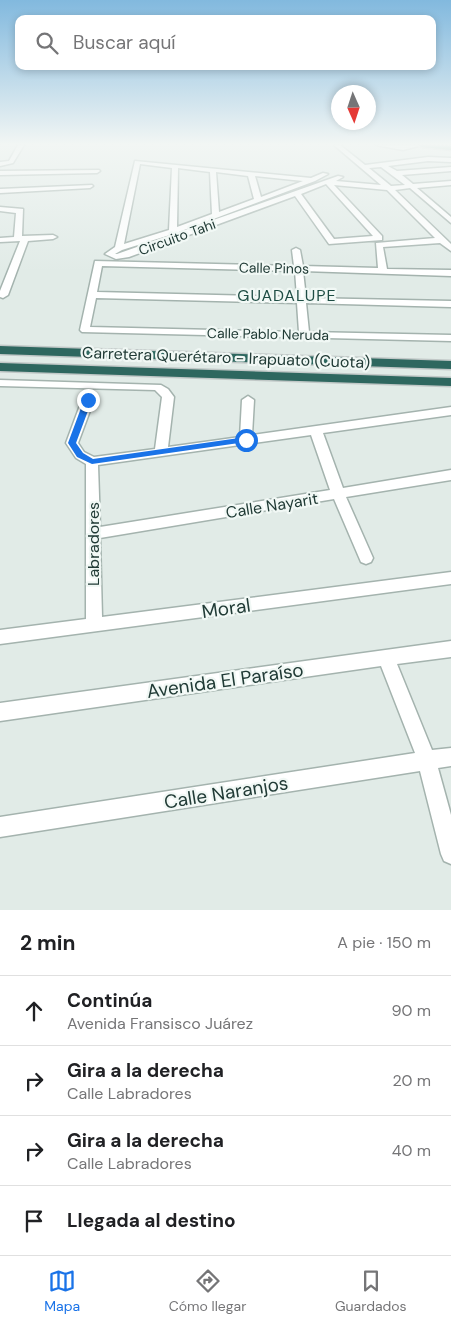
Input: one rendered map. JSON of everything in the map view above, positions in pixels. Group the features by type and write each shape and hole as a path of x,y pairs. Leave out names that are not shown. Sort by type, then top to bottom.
{"highway":[{"name":"Carretera Querétaro - Irapuato (Cuota)","path":"0,350 451,365"},
{"name":"Carretera Querétaro - Irapuato (Cuota)","path":"0,367 451,382"}],"street":[{"path":"0,191 89,190 90,187"},
{"name":"Circuito Tahi","path":"119,248 132,187"},
{"path":"173,231 174,187"},
{"path":"214,187 216,215"},
{"path":"255,187 258,200"},
{"name":"Circuito Tahi","path":"300,187 295,190 126,255 111,256 109,254 119,248 173,231 258,200 295,190 305,187"},
{"path":"295,190 332,242 379,238 333,187"},
{"path":"379,187 423,233"},
{"path":"384,187 401,187"},
{"path":"413,187 451,221"},
{"path":"389,188 451,249"},
{"path":"0,209 20,211 21,239 3,295"},
{"path":"0,240 53,237"},
{"path":"383,271 379,245 442,240"},
{"path":"296,250 304,335"},
{"name":"Calle Pinos","path":"92,295 98,264 451,273"},
{"path":"92,295 451,304"},
{"name":"Calle Pablo Neruda","path":"92,295 85,330 451,338"},
{"path":"0,383 157,387 164,391 168,397 161,452"},
{"path":"88,400 72,443 80,455 92,462 451,411"},
{"path":"246,440 248,400"},
{"path":"316,431 338,494 366,558"},
{"name":"Labradores","path":"92,462 94,626"},
{"name":"Calle Nayarit","path":"93,534 451,476"},
{"name":"Moral","path":"0,637 451,578"},
{"name":"Avenida El Paraíso","path":"0,712 451,649"},
{"path":"386,657 427,761 451,854"},
{"name":"Calle Naranjos","path":"0,827 451,757"}],"district":[{"name":"GUADALUPE","path":"287,295"}],"route":[{"path":"88,400 72,443 80,455 92,462 246,440"}]}
